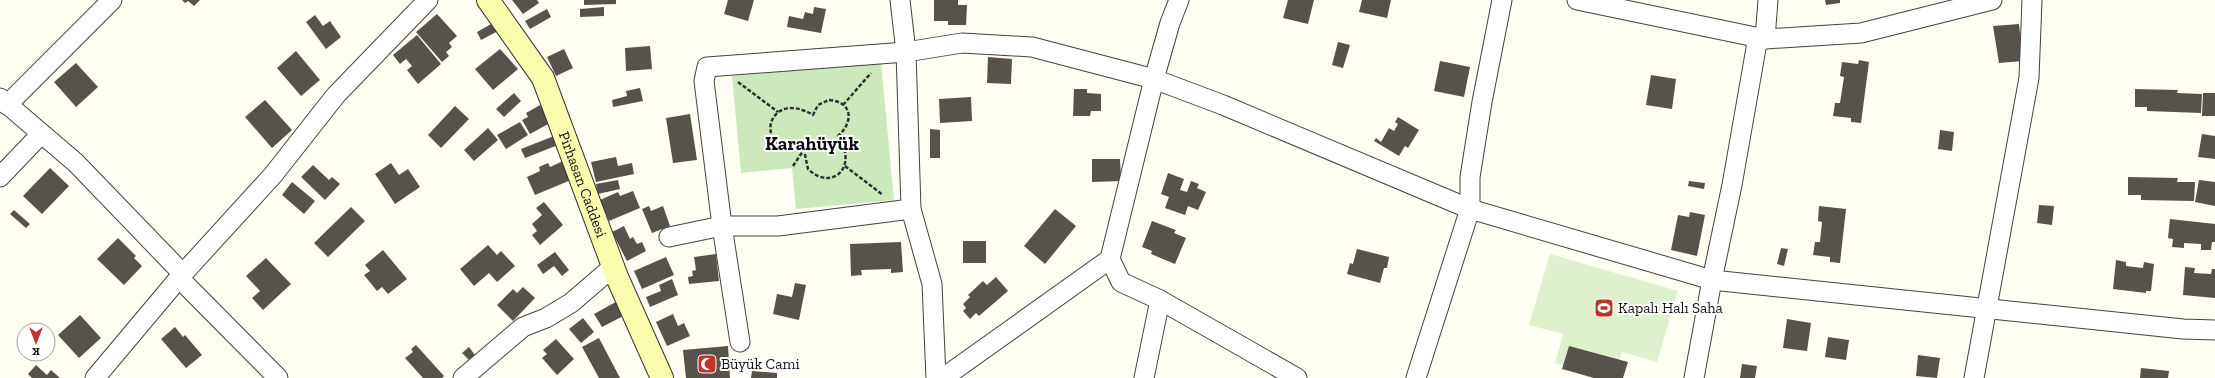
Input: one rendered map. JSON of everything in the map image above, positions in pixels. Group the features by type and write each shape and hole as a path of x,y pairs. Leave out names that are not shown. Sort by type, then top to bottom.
{"street":[{"path":"112,0 3,101 76,163 278,378"},
{"path":"95,378 181,276 273,175 336,95 428,0"},
{"name":"Pirhasan Caddesi","path":"488,0 543,78 614,266 662,378"},
{"path":"900,0 897,53 907,209 932,284 936,378"},
{"path":"1179,0 1170,23 1154,79 1110,259 1121,282 1160,300 1296,378"},
{"path":"1416,378 1470,209 1470,177 1481,109 1502,0"},
{"path":"1577,0 1762,38 1861,33 1992,0"},
{"path":"1694,378 1712,280 1762,38 1768,0"},
{"path":"1974,378 1985,309 2029,78 2032,0"},
{"path":"740,342 722,226 704,81 706,67 897,53 962,44 1032,47 1154,79 1223,105 1470,209 1712,280 1985,309 2215,330"},
{"path":"0,176 41,134"},
{"path":"669,237 722,226 778,226 907,209"},
{"path":"943,378 1110,259"},
{"path":"463,378 522,328 546,318 571,303 614,266"},
{"path":"1144,378 1160,300"}],"path":[{"path":"843,105 897,53"},
{"path":"718,66 778,112"},
{"path":"835,101 843,105 848,111 849,123 838,136 846,151 845,166 835,176 820,178 808,169 804,150 791,151 784,149 773,139 771,124 778,112 791,106 799,107 813,114 823,102 835,101"},
{"path":"793,166 804,150"},
{"path":"845,166 907,209"}],"green space":[{"path":"881,62 894,200 796,209 792,168 741,173 732,76"},
{"name":"Kapalı Halı Saha","path":"1550,254 1678,291 1657,362 1622,352 1614,378 1606,378 1555,363 1563,334 1529,325"}],"building":[{"path":"182,0 200,0 194,6 188,1 185,3"},
{"path":"512,0 537,0 539,3 523,14"},
{"path":"584,0 616,0 616,4 584,5"},
{"path":"728,0 754,0 748,21 724,14"},
{"path":"934,0 958,0 958,5 967,5 966,25 948,25 948,21 934,21"},
{"path":"1288,0 1314,0 1308,24 1283,18"},
{"path":"1362,0 1391,0 1387,18 1359,12"},
{"path":"1825,0 1840,0 1840,3 1826,5"},
{"path":"604,7 604,16 580,17 580,9"},
{"path":"814,7 826,9 821,33 787,27 789,16 803,19 805,12 813,14"},
{"path":"547,9 551,17 530,29 525,21"},
{"path":"437,14 457,36 449,43 452,47 446,52 449,56 442,62 416,32"},
{"path":"315,15 323,26 330,21 341,37 326,49 306,22"},
{"path":"493,23 498,31 481,40 477,32"},
{"path":"2019,24 2023,61 1999,63 1993,26"},
{"path":"417,35 441,64 418,84 407,70 412,66 406,59 400,64 393,55"},
{"path":"1338,42 1350,45 1343,68 1332,65"},
{"path":"650,46 652,69 626,71 625,48"},
{"path":"500,49 518,69 493,90 475,69"},
{"path":"564,49 573,68 556,76 547,57"},
{"path":"296,51 320,80 301,96 277,68"},
{"path":"988,57 1012,59 1011,84 987,83"},
{"path":"1859,60 1869,62 1861,123 1851,122 1851,118 1833,116 1835,103 1840,103 1844,77 1840,76 1842,62 1858,64"},
{"path":"1440,61 1470,67 1464,97 1434,91"},
{"path":"76,63 98,87 76,107 54,82"},
{"path":"1651,75 1676,79 1672,109 1646,105"},
{"path":"640,88 643,101 613,107 612,100 627,96 626,91"},
{"path":"1074,89 1087,89 1087,93 1101,94 1101,111 1091,111 1090,116 1073,116"},
{"path":"2135,89 2178,90 2177,93 2202,94 2201,113 2147,111 2147,107 2135,107"},
{"path":"514,93 521,101 504,117 496,109"},
{"path":"2203,93 2215,93 2215,116 2202,116"},
{"path":"971,97 972,121 940,123 939,99"},
{"path":"265,100 292,130 272,148 245,117"},
{"path":"540,105 550,123 530,134 522,120 528,117 526,113"},
{"path":"455,106 469,119 441,148 428,135"},
{"path":"690,114 697,160 673,163 666,118"},
{"path":"1398,117 1419,130 1408,148 1405,146 1399,156 1374,141 1376,138 1381,142 1389,128 1394,131 1398,124 1395,122"},
{"path":"520,122 528,135 506,149 497,135"},
{"path":"488,128 498,140 474,161 464,150"},
{"path":"930,129 940,130 940,158 930,158"},
{"path":"1940,130 1954,132 1952,151 1938,149"},
{"path":"2202,134 2215,136 2215,159 2198,157"},
{"path":"554,136 558,145 525,158 521,149"},
{"path":"616,157 618,166 632,163 634,174 596,182 591,162"},
{"path":"1092,159 1120,159 1121,181 1092,182"},
{"path":"563,161 571,180 535,195 527,177 540,171 539,167 548,163 550,167"},
{"path":"391,163 399,175 408,169 420,187 395,204 375,174"},
{"path":"313,165 329,180 332,177 340,184 325,200 301,177"},
{"path":"50,168 69,186 42,214 23,196"},
{"path":"1168,173 1184,179 1180,190 1187,192 1191,181 1199,184 1197,188 1206,192 1198,210 1188,206 1185,215 1165,208 1169,197 1161,194"},
{"path":"2128,177 2178,178 2177,182 2195,182 2194,201 2141,200 2141,195 2128,195"},
{"path":"618,180 620,189 598,194 596,184"},
{"path":"2199,180 2215,182 2215,206 2195,202"},
{"path":"1689,181 1705,183 1704,189 1688,186"},
{"path":"292,182 315,201 304,214 282,195"},
{"path":"633,191 640,208 609,221 600,200 618,192 620,196"},
{"path":"544,202 563,225 540,245 532,235 537,231 532,224 542,215 536,208"},
{"path":"2039,205 2054,206 2052,225 2037,223"},
{"path":"649,206 651,211 663,206 670,226 652,233 642,209"},
{"path":"1819,206 1846,209 1840,263 1830,262 1830,257 1813,255 1815,242 1820,242 1822,222 1818,221"},
{"path":"351,207 365,221 328,257 314,243"},
{"path":"1055,209 1076,226 1045,264 1024,246"},
{"path":"14,210 30,224 26,228 10,214"},
{"path":"1690,212 1705,215 1697,256 1671,250 1678,215 1689,217"},
{"path":"2170,219 2215,224 2215,242 2212,242 2211,250 2201,250 2201,244 2184,243 2184,248 2172,247 2173,239 2168,238"},
{"path":"1152,221 1176,230 1174,233 1186,238 1175,264 1151,254 1152,251 1142,247"},
{"path":"624,226 630,239 633,237 637,244 642,242 646,251 627,261 612,232"},
{"path":"118,238 136,256 134,258 142,266 124,285 97,259"},
{"path":"963,241 986,241 986,263 963,263"},
{"path":"901,242 903,272 891,273 891,269 861,270 862,275 851,276 850,244"},
{"path":"488,245 497,255 501,251 515,266 497,282 489,273 474,286 460,269"},
{"path":"1781,248 1788,249 1784,266 1777,264"},
{"path":"1357,249 1389,257 1387,268 1384,268 1380,283 1347,274 1350,263 1353,264"},
{"path":"383,250 407,279 388,294 382,287 377,291 364,275 370,271 365,265"},
{"path":"555,252 569,270 562,276 554,266 543,274 537,265"},
{"path":"716,254 719,281 689,284 688,277 693,276 692,271 696,270 694,257"},
{"path":"666,257 674,275 642,289 634,271"},
{"path":"266,258 291,284 263,310 252,298 260,291 246,276"},
{"path":"2116,260 2126,262 2126,266 2143,268 2144,262 2154,264 2151,291 2146,291 2146,293 2113,289"},
{"path":"2185,267 2195,268 2194,273 2211,274 2212,269 2215,269 2215,298 2183,295"},
{"path":"996,277 1008,291 979,316 976,313 970,319 963,311 966,308 963,304 970,297 968,295 983,281 987,285"},
{"path":"672,279 678,295 650,307 646,297 661,291 659,285"},
{"path":"795,283 806,285 799,320 773,314 777,294 792,297"},
{"path":"523,287 535,298 513,321 497,305 513,289 517,293"},
{"path":"621,299 629,313 602,327 594,314"},
{"path":"673,314 678,326 684,323 690,336 667,346 656,322"},
{"path":"80,315 101,338 79,358 58,335"},
{"path":"583,318 594,332 581,343 569,329"},
{"path":"1787,319 1811,323 1807,351 1783,348"},
{"path":"175,327 183,337 185,335 202,355 186,368 161,339"},
{"path":"1828,337 1849,340 1846,360 1825,357"},
{"path":"599,338 620,378 599,378 582,347"},
{"path":"556,339 574,359 557,375 542,358 547,354 543,350"},
{"path":"416,345 444,376 442,378 423,378 405,358 413,352 411,349"},
{"name":"Büyük Cami","path":"728,346 730,378 686,378 683,350"},
{"path":"1569,346 1628,362 1623,378 1594,378 1562,369"},
{"path":"469,347 475,355 469,360 462,353"},
{"path":"1918,355 1940,358 1937,378 1916,376"},
{"path":"1742,364 1757,366 1755,378 1740,378"},
{"path":"36,365 47,375 51,370 60,378 32,378 28,374"},
{"path":"2141,368 2169,371 2168,378 2140,378"},
{"path":"752,371 777,373 777,378 751,378"}],"place":[{"name":"Kapalı Halı Saha","path":"1604,308"},
{"name":"Büyük Cami","path":"707,364"}],"district":[{"name":"Karahüyük","path":"812,143"}]}
